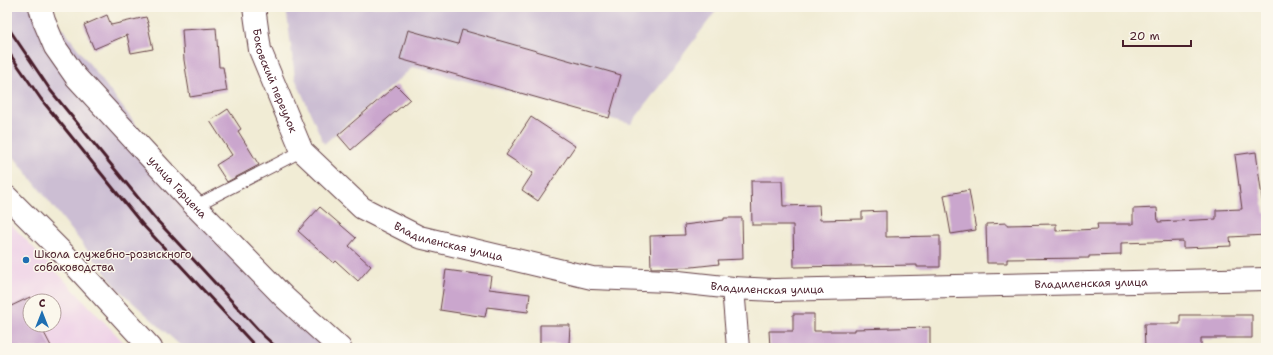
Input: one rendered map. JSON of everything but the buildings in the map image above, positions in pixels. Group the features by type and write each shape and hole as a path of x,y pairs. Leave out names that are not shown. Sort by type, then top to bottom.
{"street":[{"name":"улица Герцена","path":"40,7 55,47 76,77 195,206 285,298 340,348"},
{"name":"Боковский переулок","path":"254,7 260,50 302,151"},
{"name":"Владиленская улица","path":"302,151 362,208 419,237 592,278 669,281 733,288 774,290 1266,278"},
{"path":"7,197 70,259 151,348"},
{"path":"733,288 738,348"}],"lane":[{"path":"195,206 302,151"}],"shaded area":[{"path":"7,7 46,7 198,206 347,348 183,348 118,289 7,148"},
{"path":"286,7 719,7 631,124 413,67 324,144 295,78"},
{"name":"Школа служебно-розыскного собаководства","path":"7,220 129,348 7,348"}],"railway":[{"path":"7,26 51,91 153,216 264,336 277,348"},
{"path":"7,50 41,99 142,224 257,348"}],"place":[{"name":"Школа служебно-розыскного собаководства","path":"26,260"}]}
